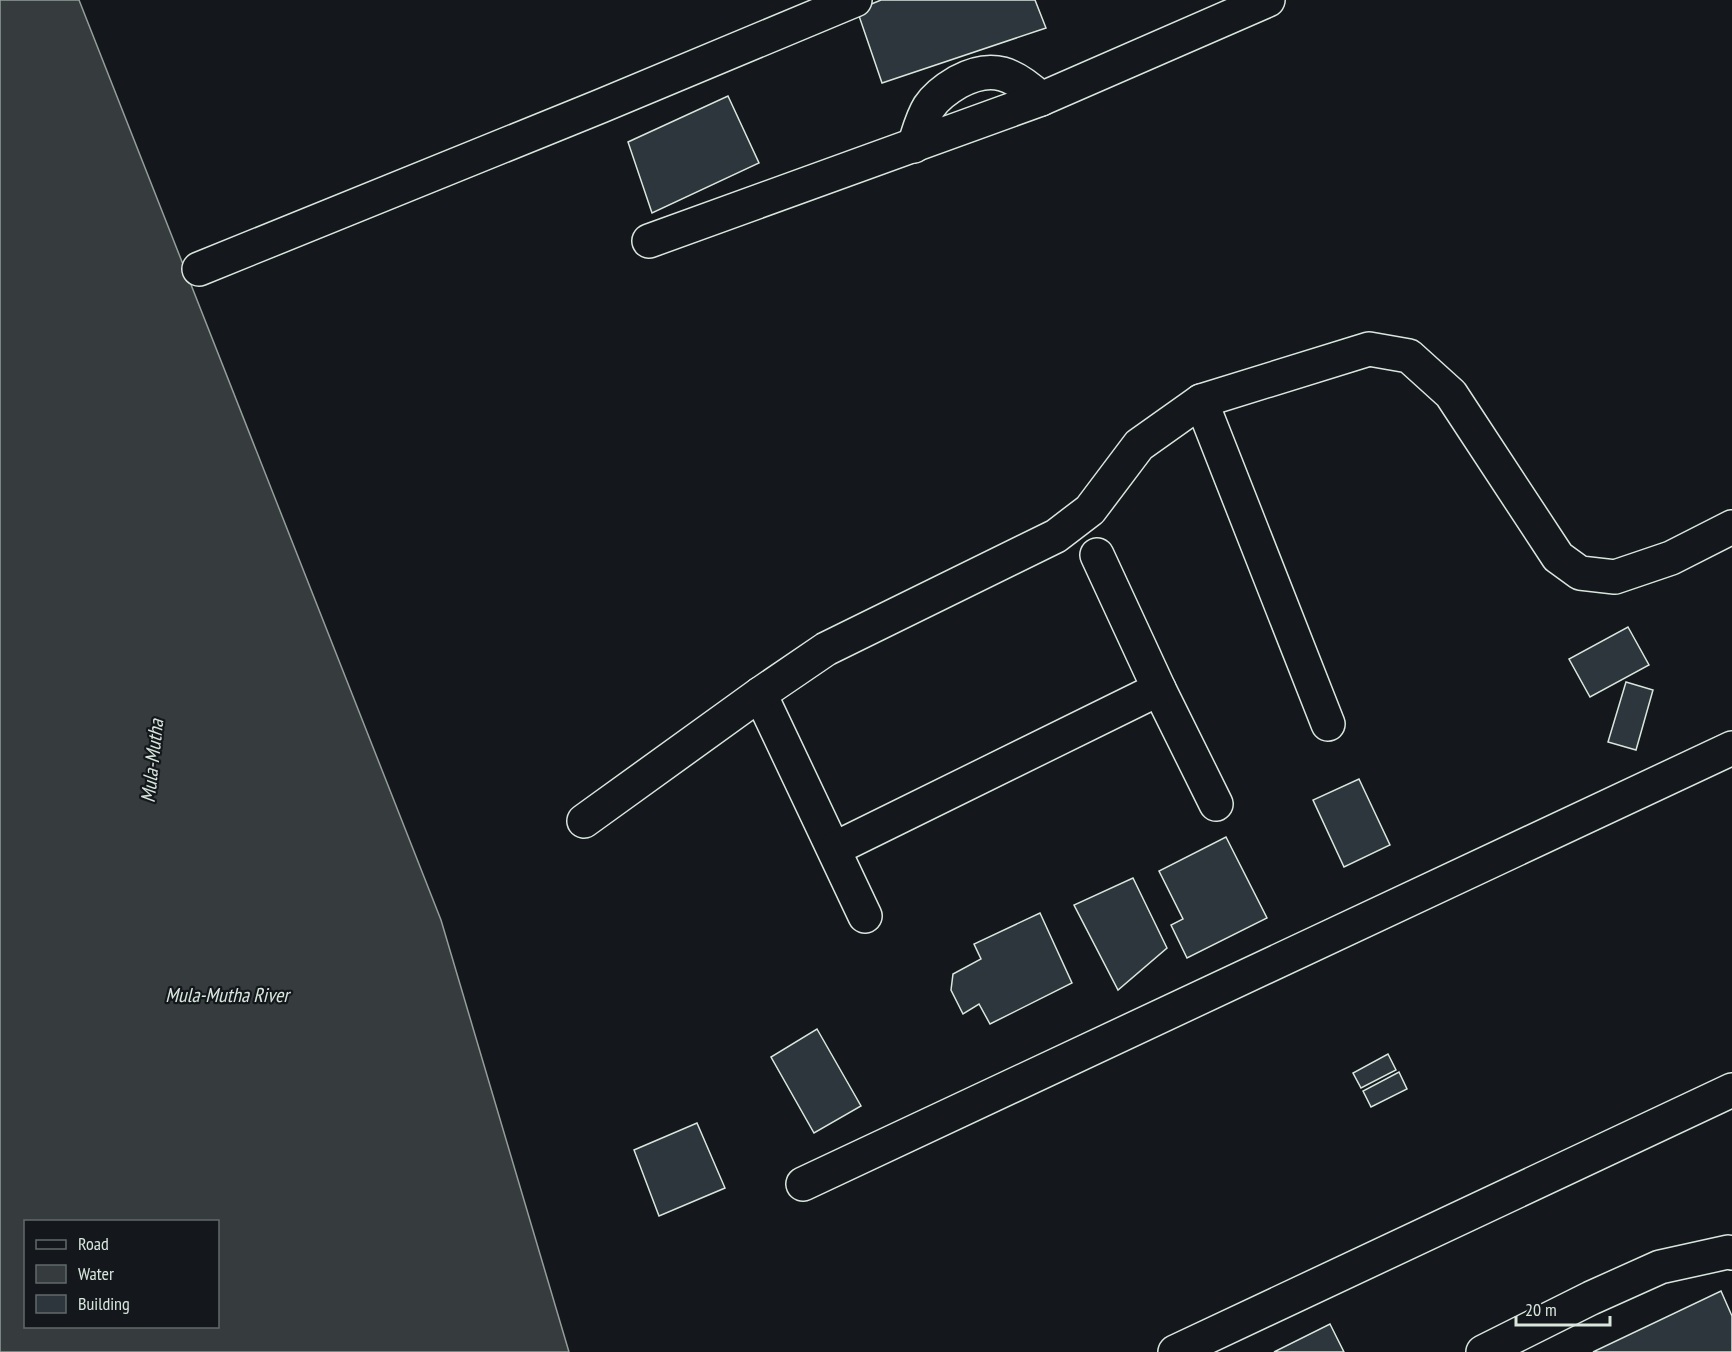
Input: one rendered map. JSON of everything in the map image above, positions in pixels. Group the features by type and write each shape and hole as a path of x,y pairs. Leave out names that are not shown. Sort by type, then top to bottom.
{"street":[{"path":"199,269 855,0"},
{"path":"649,241 1041,99 1268,0"},
{"path":"914,146 928,108 939,94 969,76 986,72 1004,74 1022,81 1041,99"},
{"path":"584,822 826,649 1056,536 1090,510 1139,445 1201,401 1370,349 1409,356 1451,394 1558,557 1580,573 1615,577 1671,558 1732,527"},
{"path":"1201,401 1328,724"},
{"path":"1097,555 1159,689 1216,804"},
{"path":"834,849 1159,689"},
{"path":"760,694 865,916"},
{"path":"803,1184 1732,748"},
{"path":"1175,1352 1732,1090"},
{"path":"1483,1352 1591,1298 1660,1267 1732,1253"}],"water":[{"name":"Mula-Mutha River","path":"0,0 79,0 441,920 569,1352 0,1352"}],"building":[{"path":"881,0 1035,0 1046,28 882,83 857,10"},
{"path":"728,96 759,163 652,213 628,142"},
{"path":"1628,627 1649,665 1590,697 1569,659"},
{"path":"1626,682 1653,690 1636,750 1608,742"},
{"path":"1359,779 1390,845 1344,867 1313,800"},
{"path":"1226,837 1267,918 1187,958 1171,925 1183,919 1159,871"},
{"path":"1133,878 1167,948 1118,990 1074,905"},
{"path":"1040,913 1072,983 990,1024 979,1004 963,1014 951,990 953,974 981,959 974,944"},
{"path":"817,1029 861,1106 814,1133 771,1057"},
{"path":"1388,1054 1396,1070 1361,1088 1353,1073"},
{"path":"1399,1072 1407,1089 1371,1107 1363,1091"},
{"path":"697,1123 725,1188 659,1216 634,1150"},
{"path":"1721,1291 1732,1316 1732,1352 1593,1352"},
{"path":"1330,1324 1344,1352 1274,1352"}],"water label":[{"name":"Mula-Mutha","path":"152,761"}]}
